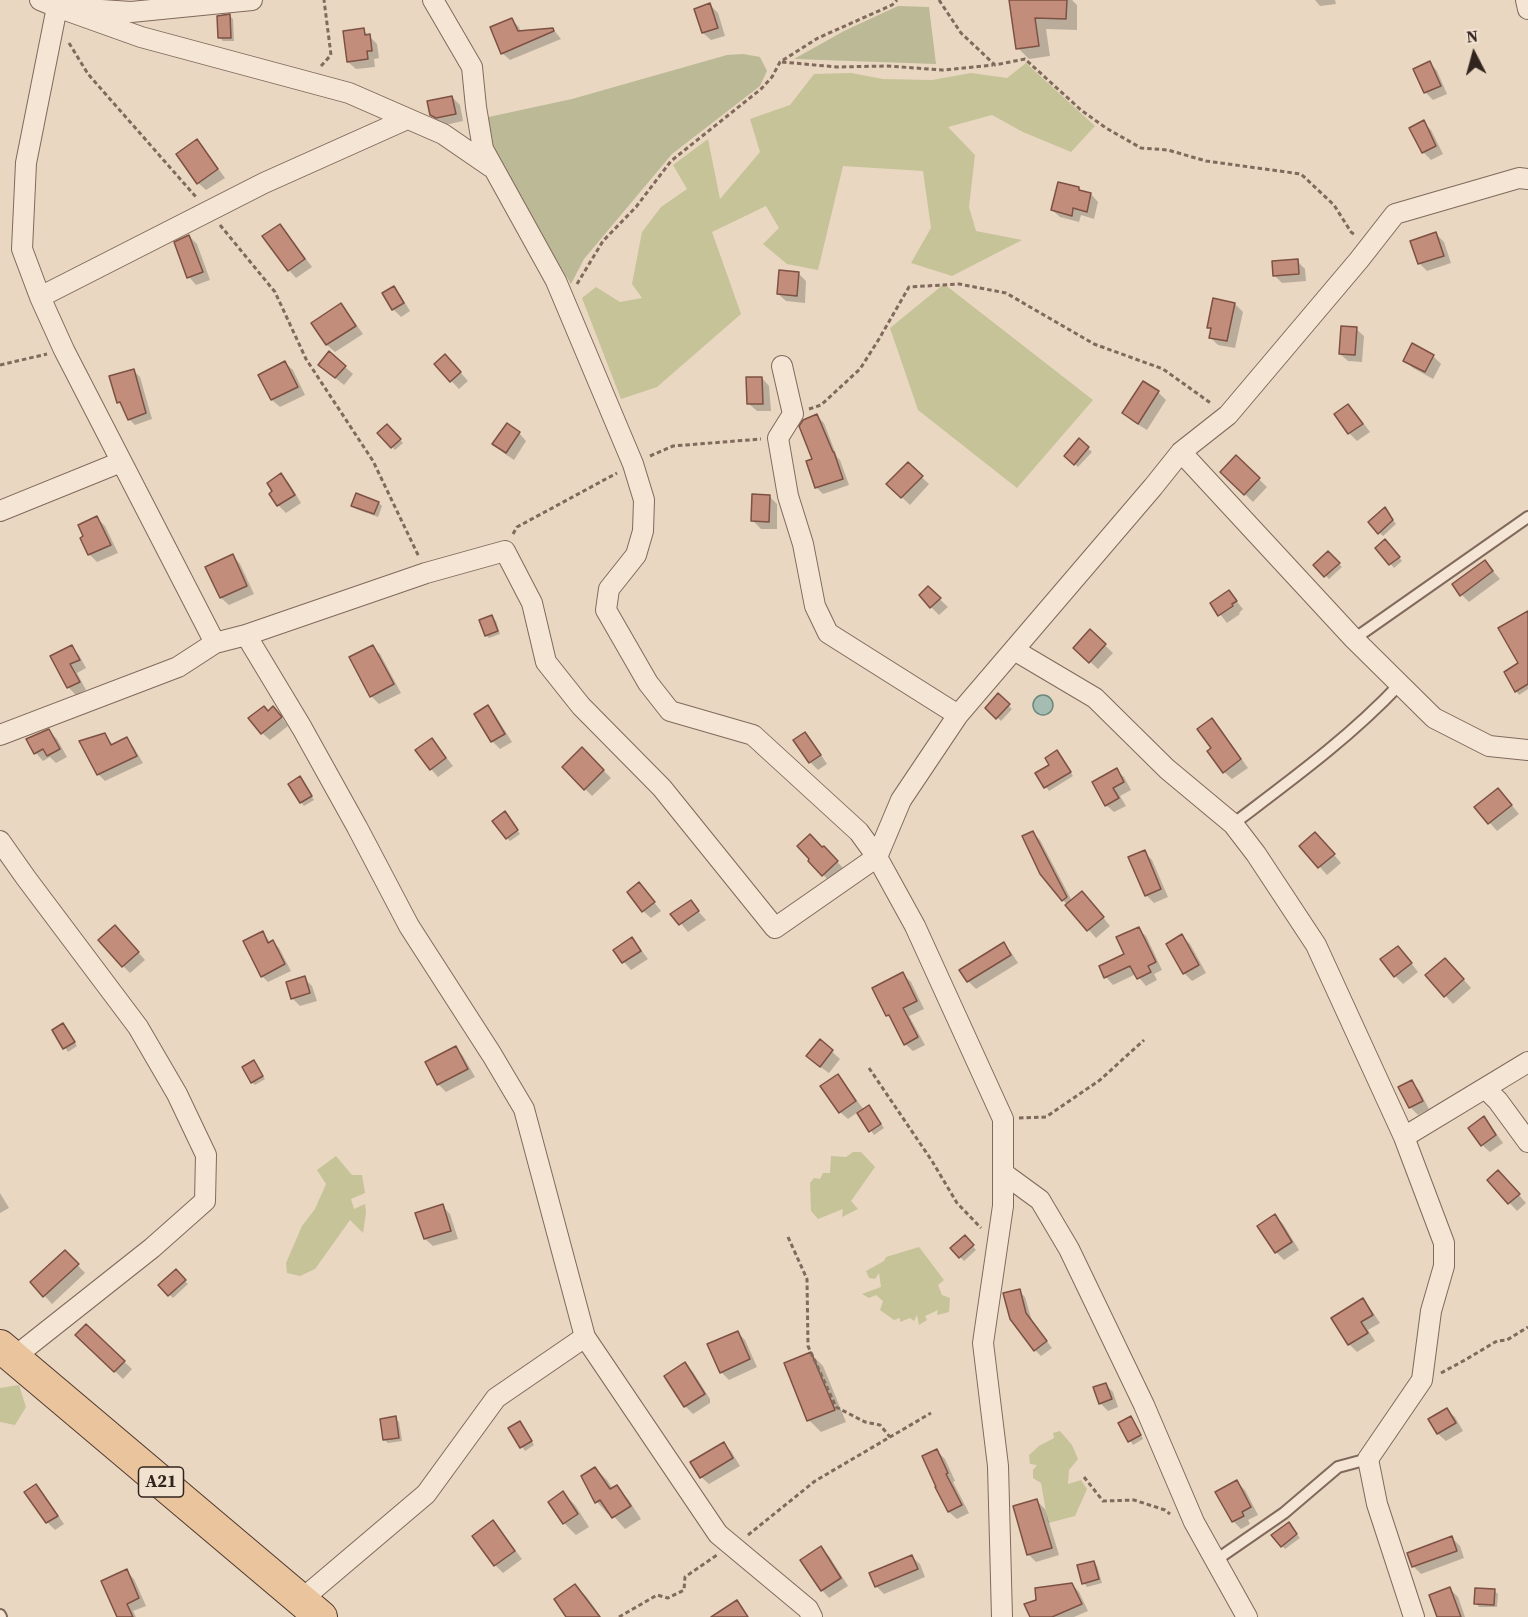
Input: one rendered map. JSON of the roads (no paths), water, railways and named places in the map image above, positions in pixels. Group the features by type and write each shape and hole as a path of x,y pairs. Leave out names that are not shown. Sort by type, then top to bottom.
{"main road":[{"name":"A21","path":"7,1352 311,1608"}],"street":[{"path":"51,9 131,12 252,0"},
{"path":"434,0 472,67 483,149 556,281 633,464 644,500 643,531 636,555 609,589 606,610 643,674 670,711 753,735 859,832 877,857 915,926 1003,1119 1003,1206 983,1343 998,1466 1002,1617"},
{"path":"1526,0 1528,9"},
{"path":"51,9 141,37 349,93 443,134 493,168"},
{"path":"51,9 25,173 22,249 40,297 64,350 215,643"},
{"path":"40,297 264,183 407,118"},
{"path":"0,735 177,667 215,643 246,635 426,573 505,551 532,603 546,662 581,706 662,788 775,928 877,857 901,800 958,715 1154,487 1181,452 1228,416 1395,214 1519,178 1528,179"},
{"path":"782,366 793,414 778,438 788,496 803,544 815,606 828,633 958,715"},
{"path":"1181,452 1354,639 1434,718 1489,746 1528,750"},
{"path":"0,511 122,462"},
{"path":"246,635 308,738 409,926 524,1109 585,1337 718,1534 808,1609 812,1617"},
{"path":"1014,650 1095,698 1167,769 1233,824 1256,854 1316,945 1404,1137 1444,1243 1444,1266 1431,1311 1422,1380 1368,1459 1377,1504 1407,1615"},
{"path":"0,841 138,1027 177,1094 206,1155 205,1201 152,1248 7,1352"},
{"path":"1404,1137 1528,1062"},
{"path":"1486,1089 1498,1101 1528,1142"},
{"path":"1003,1173 1040,1200 1069,1249 1144,1405 1200,1532 1247,1617"},
{"path":"311,1608 426,1494 496,1398 585,1337"}],"lane":[{"path":"1354,639 1528,517"},
{"path":"1233,824 1326,754 1399,685"},
{"path":"1216,1560 1284,1513 1338,1467 1368,1459"}]}
